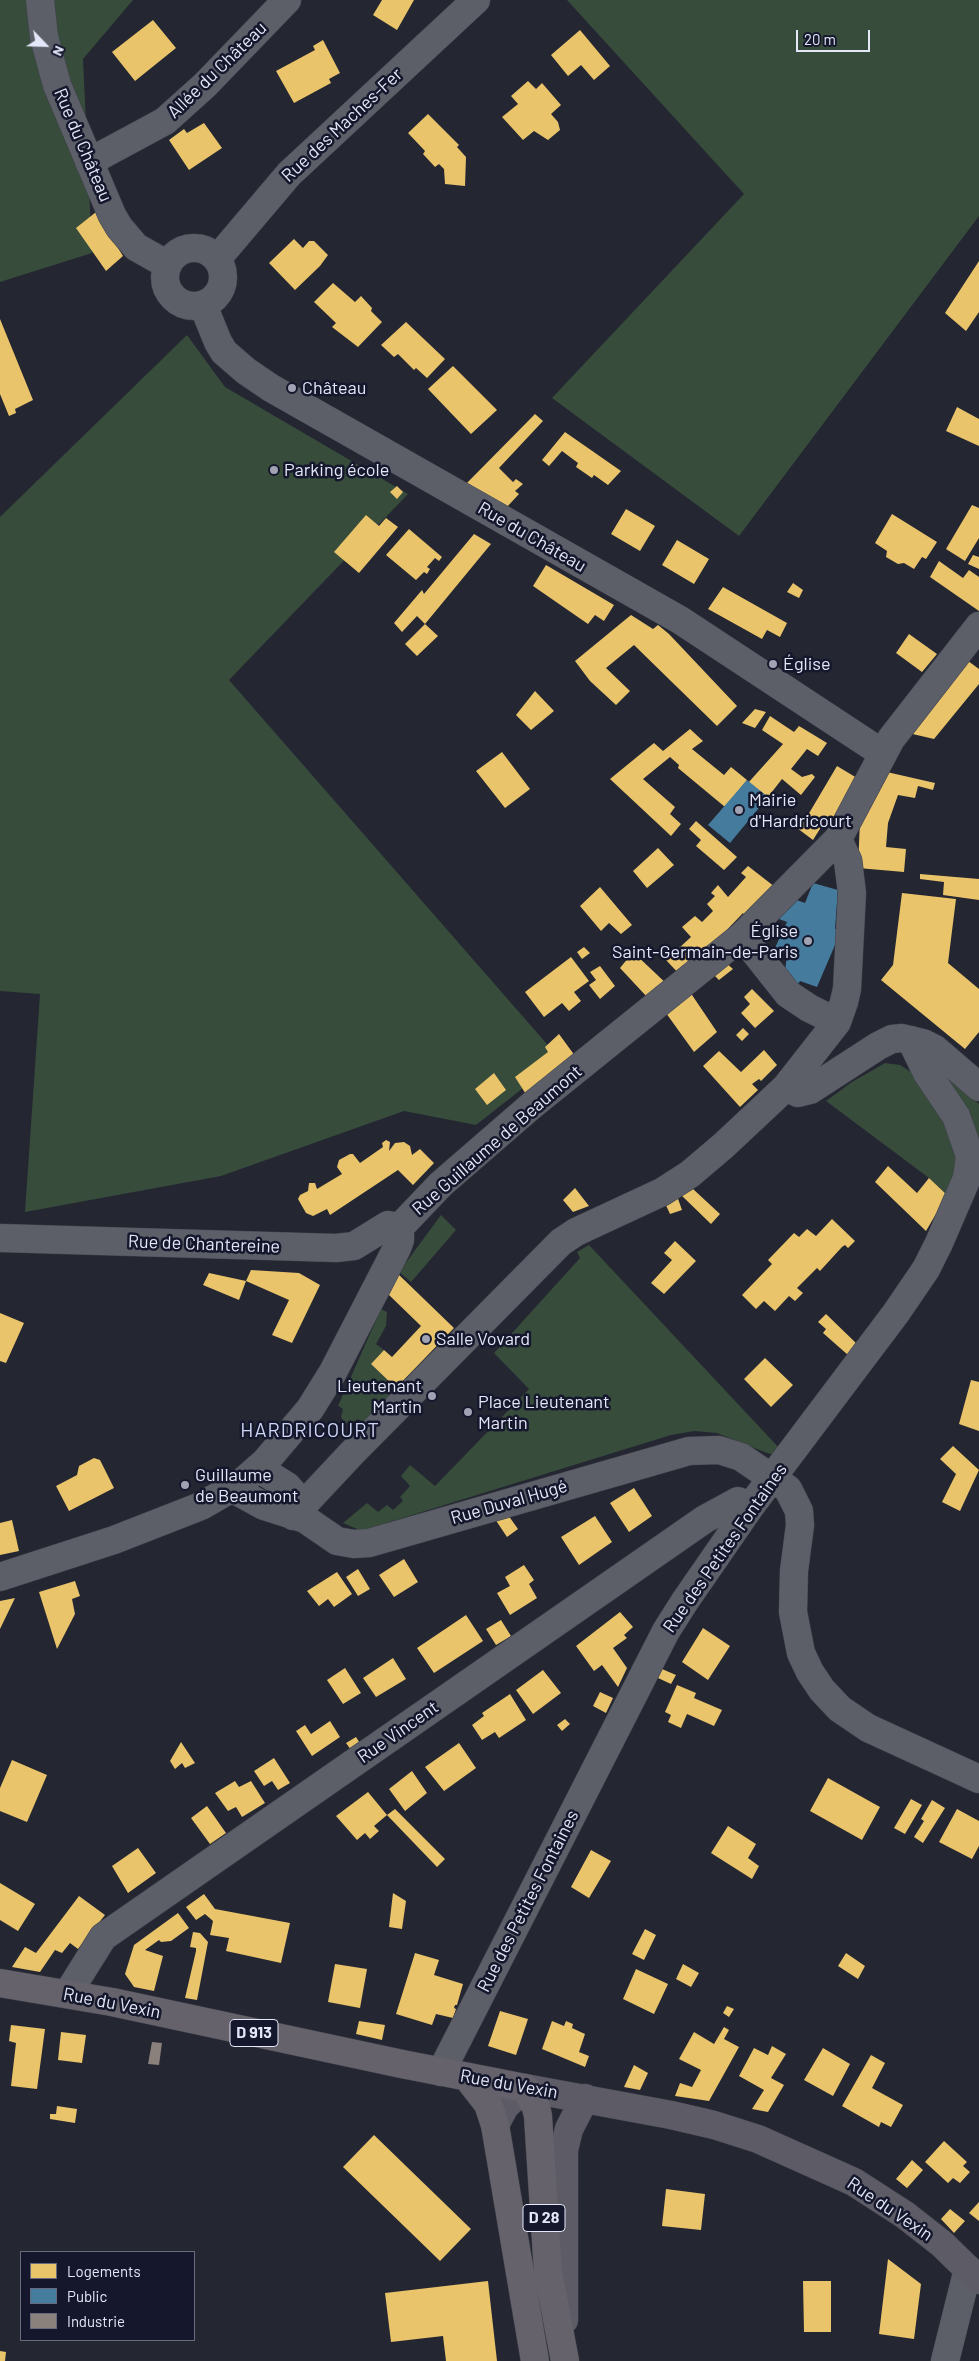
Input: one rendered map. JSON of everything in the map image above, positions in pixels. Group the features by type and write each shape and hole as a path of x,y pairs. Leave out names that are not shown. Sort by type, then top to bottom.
{"main road":[{"name":"Rue du Vexin","path":"0,1983 68,1993 454,2074 585,2098 714,2125 791,2153 854,2182 905,2215 974,2274"},
{"name":"D 28","path":"454,2074 488,2104 495,2125 535,2361"},
{"name":"D 28","path":"525,2088 536,2107 538,2116 548,2272 564,2356"},
{"path":"495,2125 505,2106 525,2088"},
{"path":"564,2356 564,2150 569,2129 585,2098"}],"street":[{"name":"Rue du Château","path":"40,0 44,37 57,85 119,227 136,247 168,265"},
{"name":"Allée du Château","path":"90,162 164,121 204,85 287,0"},
{"name":"Rue des Maches-Fer","path":"217,259 289,174 476,0"},
{"path":"190,248 203,250 217,259 223,273 222,286 214,298 203,305 189,306 174,298 165,281 168,265 177,253 190,248"},
{"name":"Rue du Château","path":"203,305 224,352 252,375 680,620 765,674 882,753"},
{"name":"Rue Guillaume de Beaumont","path":"0,1577 114,1540 202,1506 233,1489 258,1468 310,1409 333,1372 397,1248 400,1240 400,1226 441,1184 532,1106 742,936 838,839 882,753 979,626"},
{"path":"300,1514 561,1242 576,1232 662,1192 690,1174 786,1087 836,1022 847,989 852,892 848,861 838,839"},
{"path":"742,936 788,994 836,1022"},
{"path":"786,1087 798,1092 810,1090 861,1056 892,1039 911,1040 935,1048 979,1087"},
{"name":"Rue des Petites Fontaines","path":"454,2074 666,1631 753,1503 926,1269 967,1178 970,1156 956,1116 924,1067 911,1040"},
{"name":"Rue de Chantereine","path":"0,1238 336,1248 354,1246 388,1224 400,1226"},
{"path":"719,1450 730,1459 741,1485 753,1503"},
{"name":"Rue Duval Hugé","path":"233,1489 264,1506 300,1514 337,1542 354,1544 369,1543 689,1451 719,1450 742,1456 788,1489 799,1511 800,1525 794,1571 793,1612 801,1653 814,1678 840,1709 868,1728 979,1780"},
{"name":"Rue Duval Hugé","path":"258,1468 287,1486 295,1495 300,1514"},
{"name":"Rue Vincent","path":"68,1993 103,1937 705,1520 738,1501 753,1503"},
{"path":"945,2361 974,2274"}],"green space":[{"path":"0,0 133,0 83,59 92,253 0,282"},
{"path":"567,0 979,0 979,216 739,536 552,398 744,194"},
{"path":"187,335 225,387 408,494 229,680 560,1059 476,1125 404,1111 221,1176 25,1212 40,994 0,991 0,517"},
{"path":"885,1063 900,1065 911,1072 934,1103 954,1139 958,1167 947,1195 929,1178 826,1101 852,1082"},
{"path":"945,1074 979,1104 979,1138 974,1127 942,1078"},
{"path":"441,1215 456,1230 411,1282 399,1272"},
{"path":"589,1245 781,1450 775,1455 717,1433 694,1431 671,1435 367,1529 357,1529 343,1523 367,1503 378,1512 387,1505 393,1510 403,1501 400,1497 410,1486 401,1476 410,1465 435,1486 529,1389 494,1353 580,1258 577,1252"},
{"path":"381,1309 387,1312 386,1326 376,1344 384,1350 371,1364 396,1388 363,1423 358,1419 351,1424 345,1423 341,1417 343,1409 338,1406"}],"building: Logements":[{"path":"382,0 414,0 397,30 373,15"},
{"path":"153,20 176,48 135,81 112,52"},
{"path":"580,30 610,66 594,80 581,65 568,76 551,55"},
{"path":"323,40 340,73 329,79 331,83 294,103 276,71 315,50 313,46"},
{"path":"528,81 536,89 542,83 561,105 551,114 558,122 560,130 548,140 534,131 523,140 502,117 518,104 511,96"},
{"path":"428,114 459,145 457,147 466,157 465,186 445,184 444,169 439,164 435,167 423,154 425,151 408,133"},
{"path":"204,123 222,148 189,170 169,140 184,129 187,133"},
{"path":"96,212 123,256 106,271 76,228"},
{"path":"294,239 303,248 309,241 314,241 328,255 320,266 295,290 269,263"},
{"path":"979,261 979,312 966,331 945,313"},
{"path":"333,283 355,302 361,296 372,308 371,311 382,322 358,347 332,327 336,323 314,302"},
{"path":"0,319 33,400 15,409 16,413 9,416 0,394"},
{"path":"406,322 445,359 427,378 416,368 414,370 398,354 394,357 381,345"},
{"path":"453,366 497,410 471,434 428,389"},
{"path":"957,407 979,419 979,446 946,431"},
{"path":"535,414 543,421 499,468 513,482 516,479 523,484 515,491 519,494 506,508 464,486"},
{"path":"565,432 621,471 608,485 594,475 592,478 576,467 578,463 562,451 549,466 542,460"},
{"path":"397,486 403,492 397,499 390,492"},
{"path":"972,505 979,508 979,538 965,561 946,549"},
{"path":"626,509 655,526 640,551 611,534"},
{"path":"892,514 937,542 926,559 922,557 914,569 904,563 898,564 886,557 887,551 875,543"},
{"path":"366,515 379,526 386,518 398,527 359,573 334,552"},
{"path":"409,529 442,557 439,561 435,558 427,567 430,569 427,574 424,572 416,580 386,555"},
{"path":"474,534 491,544 425,624 417,616 402,632 394,623 422,590 424,594"},
{"path":"677,540 709,559 694,584 662,565"},
{"path":"973,555 979,557 979,569 968,564"},
{"path":"939,561 963,578 969,570 979,577 979,611 930,577"},
{"path":"546,565 614,605 604,621 595,615 588,624 533,586"},
{"path":"793,583 803,590 799,598 787,592"},
{"path":"723,587 787,623 780,637 767,630 762,639 708,609"},
{"path":"631,615 653,629 658,625 669,634 737,706 717,726 634,645 606,668 630,691 616,705 590,681 575,661"},
{"path":"425,624 438,636 417,656 405,644"},
{"path":"909,634 937,654 922,672 896,653"},
{"path":"964,658 979,669 979,684 934,739 904,732"},
{"path":"535,691 554,711 531,730 516,715"},
{"path":"755,709 766,712 755,728 742,723"},
{"path":"770,716 794,732 799,726 827,743 818,756 807,749 791,769 802,777 812,774 815,777 801,795 782,779 768,797 748,783 783,744 762,730"},
{"path":"690,729 703,741 692,749 724,775 731,767 747,780 725,807 678,768 679,765 670,757 643,779 675,807 670,814 681,824 671,836 610,779 654,743 663,751"},
{"path":"502,752 530,789 505,808 476,771"},
{"path":"837,766 857,778 833,830 823,824 813,840 797,828 808,815"},
{"path":"878,770 935,783 933,790 918,786 915,798 898,795 888,823 886,847 906,849 904,872 858,868 860,820"},
{"path":"696,821 737,857 724,870 696,846 701,840 689,829"},
{"path":"658,848 674,865 647,888 633,871"},
{"path":"748,866 775,887 745,916 743,913 682,977 666,960 691,937 682,927 695,916 702,922 713,911 707,904 715,896 711,893 718,885 728,897 746,877 741,873"},
{"path":"920,874 979,879 979,900 943,895 944,882 920,879"},
{"path":"600,887 632,925 621,934 609,923 601,931 580,906"},
{"path":"902,893 956,899 948,963 979,989 979,1032 965,1049 881,980 893,965"},
{"path":"584,947 590,953 582,959 577,952"},
{"path":"633,952 670,987 648,998 620,968"},
{"path":"571,957 589,981 574,992 581,1001 569,1011 562,1003 544,1017 525,992"},
{"path":"725,962 733,969 719,980 712,973"},
{"path":"600,966 615,986 600,999 589,985 596,980 590,972"},
{"path":"752,989 774,1011 755,1028 741,1013 750,1004 744,997"},
{"path":"690,992 717,1032 694,1052 666,1013"},
{"path":"743,1028 749,1034 742,1041 736,1035"},
{"path":"559,1034 578,1060 529,1099 515,1077 548,1052 545,1047"},
{"path":"764,1050 777,1065 761,1081 759,1079 752,1084 758,1090 740,1107 703,1066 719,1051 741,1072"},
{"path":"494,1073 506,1090 487,1105 475,1089"},
{"path":"386,1140 390,1142 389,1151 395,1143 404,1142 410,1146 412,1155 420,1149 434,1163 413,1185 398,1170 330,1215 327,1209 313,1216 306,1213 298,1199 300,1195 308,1191 309,1183 315,1183 317,1189 342,1174 337,1167 339,1160 353,1154 360,1163 383,1147 382,1143"},
{"path":"888,1166 917,1193 929,1178 947,1195 926,1231 875,1182"},
{"path":"575,1188 589,1206 573,1212 563,1200"},
{"path":"693,1189 720,1214 711,1224 680,1194"},
{"path":"677,1196 682,1210 670,1214 664,1201"},
{"path":"832,1219 855,1241 848,1248 845,1245 842,1247 820,1271 817,1268 797,1288 803,1293 795,1301 789,1296 775,1311 764,1301 756,1309 742,1295 772,1264 768,1260 794,1233 799,1237 807,1229 816,1236"},
{"path":"675,1241 696,1261 664,1294 651,1283 672,1260 664,1253"},
{"path":"251,1270 299,1273 320,1285 292,1343 272,1335 289,1300 246,1281"},
{"path":"209,1273 246,1281 239,1300 203,1285"},
{"name":"Salle Vovard","path":"397,1273 454,1328 396,1388 371,1364 384,1350 392,1357 421,1326 388,1294"},
{"path":"0,1313 24,1323 6,1363 0,1361"},
{"path":"826,1314 856,1343 848,1355 823,1333 826,1329 818,1322"},
{"path":"765,1358 793,1385 771,1407 744,1379"},
{"path":"971,1380 979,1382 979,1431 959,1424"},
{"path":"953,1446 979,1470 960,1511 942,1502 956,1474 940,1459"},
{"path":"94,1458 100,1460 114,1488 69,1511 56,1486 77,1475 79,1466"},
{"path":"634,1488 652,1516 629,1532 610,1503"},
{"path":"508,1515 518,1529 507,1537 495,1519"},
{"path":"595,1516 612,1542 579,1565 561,1537"},
{"path":"12,1520 19,1551 0,1555 0,1523"},
{"path":"404,1559 418,1582 394,1597 379,1575"},
{"path":"524,1565 534,1580 529,1584 537,1598 510,1615 497,1593 510,1586 505,1577"},
{"path":"358,1569 370,1589 358,1596 346,1577"},
{"path":"337,1572 352,1594 334,1607 328,1599 319,1606 307,1591"},
{"path":"75,1581 80,1596 72,1599 75,1614 57,1649 39,1592"},
{"path":"15,1598 0,1629 0,1601"},
{"path":"620,1612 633,1627 624,1635 627,1638 613,1648 627,1668 618,1687 602,1665 594,1671 576,1646"},
{"path":"466,1615 483,1641 434,1673 417,1648"},
{"path":"501,1620 511,1636 496,1645 486,1629"},
{"path":"703,1628 730,1646 708,1680 682,1662"},
{"path":"393,1658 406,1679 376,1697 363,1678"},
{"path":"345,1668 361,1693 343,1704 327,1680"},
{"path":"662,1669 676,1675 671,1684 658,1678"},
{"path":"543,1670 561,1693 533,1714 516,1690"},
{"path":"677,1685 696,1693 694,1698 722,1710 714,1726 687,1714 681,1728 668,1722 671,1715 665,1712"},
{"path":"600,1692 613,1698 606,1713 593,1706"},
{"path":"510,1694 526,1720 499,1738 495,1732 482,1740 472,1725 484,1716 482,1713"},
{"path":"565,1719 570,1724 562,1731 557,1725"},
{"path":"330,1721 340,1737 312,1756 296,1731 305,1725 311,1734"},
{"path":"356,1737 363,1748 354,1754 346,1743"},
{"path":"181,1742 195,1763 185,1768 182,1763 175,1769 170,1761"},
{"path":"459,1743 476,1768 444,1791 425,1767"},
{"path":"274,1758 290,1783 278,1790 272,1781 264,1786 254,1771"},
{"path":"12,1760 47,1775 27,1822 0,1811 0,1788"},
{"path":"412,1771 427,1793 405,1811 389,1789"},
{"path":"828,1778 880,1807 862,1840 810,1811"},
{"path":"235,1781 239,1787 251,1781 265,1803 242,1817 236,1807 228,1811 215,1793"},
{"path":"368,1792 387,1815 374,1826 379,1831 370,1839 365,1833 357,1840 336,1816"},
{"path":"911,1799 922,1805 905,1834 894,1828"},
{"path":"932,1800 945,1808 923,1843 914,1837 924,1821 921,1819"},
{"path":"207,1806 226,1833 210,1844 191,1818"},
{"path":"395,1809 445,1859 437,1867 387,1815"},
{"path":"957,1809 979,1821 979,1846 972,1859 939,1842"},
{"path":"728,1826 756,1844 748,1858 759,1866 752,1879 711,1853"},
{"path":"138,1848 156,1873 128,1893 112,1866"},
{"path":"591,1850 611,1861 589,1898 571,1887"},
{"path":"0,1883 35,1904 18,1931 0,1920"},
{"path":"393,1893 406,1901 402,1929 389,1927"},
{"path":"204,1894 215,1909 290,1923 281,1963 226,1951 229,1938 210,1935 213,1921 205,1914 196,1920 186,1907"},
{"path":"79,1896 105,1915 78,1949 70,1943 62,1953 55,1950 40,1972 12,1967 25,1947 36,1953"},
{"path":"178,1913 189,1928 171,1941 161,1942 159,1940 145,1950 163,1956 154,1991 134,1987 125,1974 134,1945"},
{"path":"645,1929 656,1935 644,1960 632,1954"},
{"path":"193,1932 200,1933 208,1942 197,2000 185,1998 196,1951 196,1948 190,1947"},
{"path":"415,1953 439,1960 434,1975 463,1984 457,2005 454,2008 456,2009 453,2018 436,2014 432,2025 396,2014"},
{"path":"846,1953 865,1966 858,1979 838,1966"},
{"path":"335,1964 367,1969 360,2008 328,2002"},
{"path":"683,1964 699,1973 691,1987 676,1979"},
{"path":"636,1969 668,1984 654,2014 623,1999"},
{"path":"727,2006 734,2009 729,2017 723,2013"},
{"path":"500,2011 528,2019 516,2055 488,2046"},
{"path":"359,2021 385,2025 382,2040 356,2034"},
{"path":"552,2021 564,2026 566,2021 573,2024 572,2028 585,2034 579,2052 589,2056 585,2067 542,2049"},
{"path":"11,2025 45,2029 37,2089 11,2086 16,2043 9,2041"},
{"path":"724,2027 729,2030 724,2039 739,2047 709,2101 675,2096 680,2083 692,2087 701,2070 679,2059 694,2032 714,2044"},
{"path":"61,2032 86,2035 82,2063 58,2060"},
{"path":"772,2046 786,2054 771,2078 784,2085 768,2112 752,2109 764,2090 739,2076 754,2048 768,2055"},
{"path":"823,2048 850,2064 833,2096 804,2080"},
{"path":"871,2055 885,2063 872,2088 903,2105 891,2127 881,2122 879,2127 842,2106"},
{"path":"634,2065 648,2073 640,2090 624,2087"},
{"path":"57,2106 77,2109 75,2123 50,2119 50,2114 56,2114"},
{"path":"374,2135 471,2229 440,2261 343,2167"},
{"path":"944,2141 967,2162 963,2166 970,2172 960,2183 953,2178 948,2183 925,2162"},
{"path":"912,2160 923,2170 907,2188 896,2179"},
{"path":"666,2189 705,2194 701,2230 662,2226"},
{"path":"979,2202 979,2221 969,2213"},
{"path":"950,2209 965,2221 954,2233 941,2219"},
{"path":"888,2259 921,2284 914,2339 879,2334"},
{"path":"488,2281 497,2361 446,2361 443,2336 391,2342 385,2293"},
{"path":"803,2281 831,2281 831,2332 804,2332"},
{"path":"0,2351 6,2352 5,2361 0,2361"}],"building: Public":[{"path":"747,780 768,797 730,843 708,825"},
{"name":"Église Saint-Germain-de-Paris","path":"813,883 838,890 835,929 841,931 817,987 800,981 798,984 784,980 787,954 774,950 787,922 779,919 791,898 805,903"}],"building: Industrie":[{"path":"152,2042 162,2043 159,2065 148,2064"}],"place":[{"name":"Château","path":"292,388"},
{"name":"Parking école","path":"274,470"},
{"name":"Église","path":"773,664"},
{"name":"Mairie d'Hardricourt","path":"739,810"},
{"name":"Église Saint-Germain-de-Paris","path":"808,941"},
{"name":"Salle Vovard","path":"426,1339"},
{"name":"Lieutenant Martin","path":"432,1396"},
{"name":"Place Lieutenant Martin","path":"468,1412"},
{"name":"Guillaume de Beaumont","path":"185,1485"}],"district":[{"name":"HARDRICOURT","path":"310,1430"}]}
